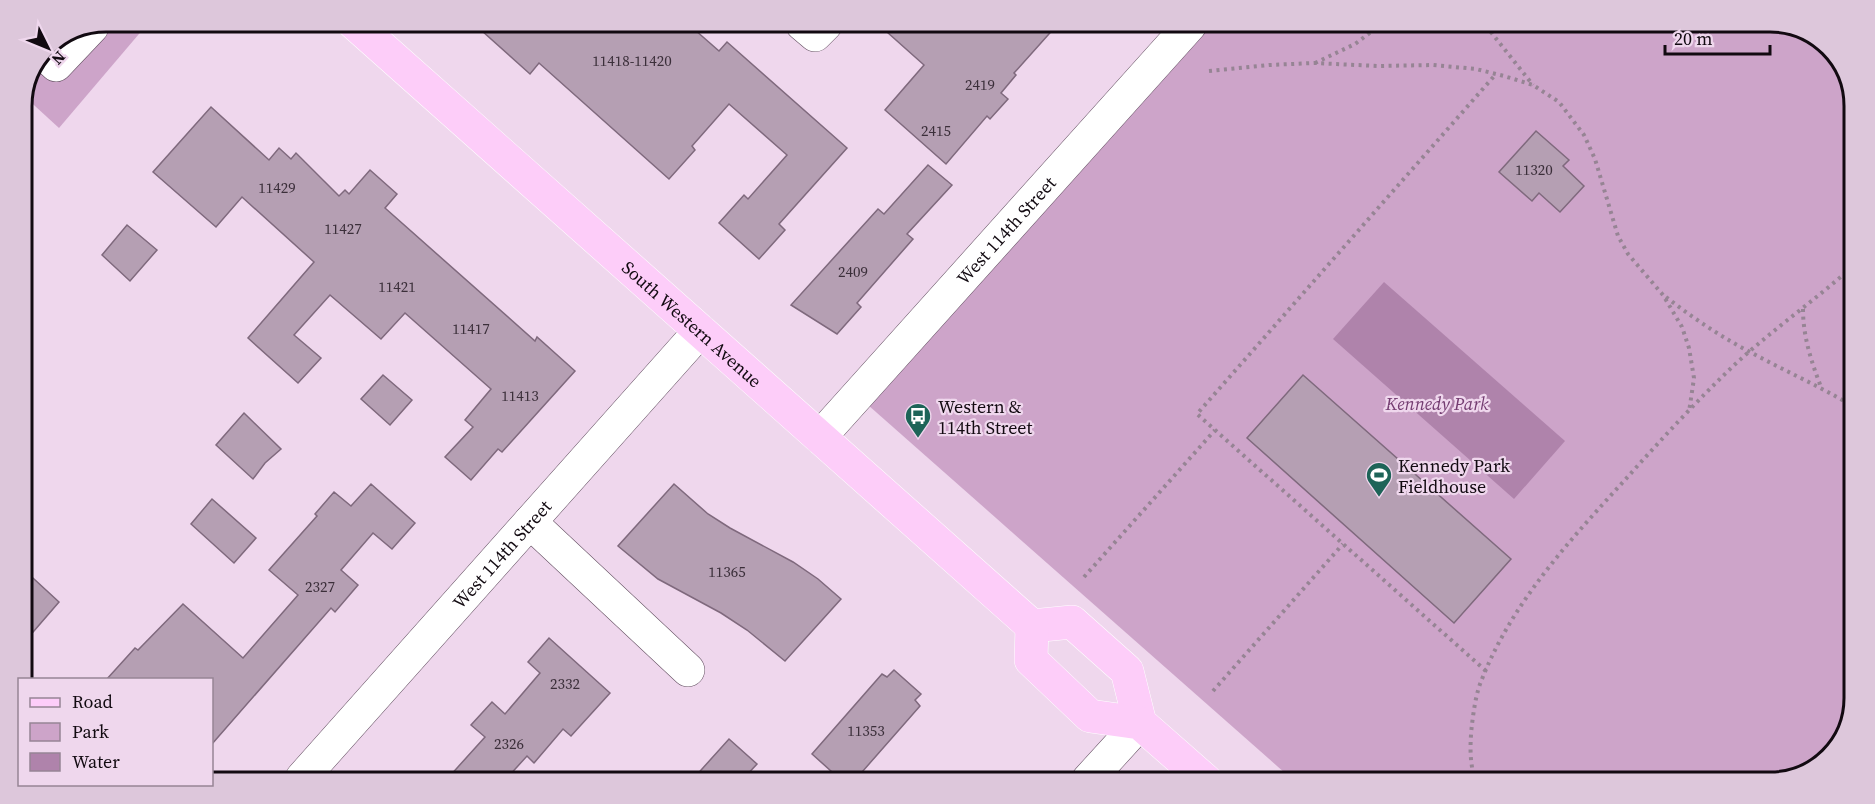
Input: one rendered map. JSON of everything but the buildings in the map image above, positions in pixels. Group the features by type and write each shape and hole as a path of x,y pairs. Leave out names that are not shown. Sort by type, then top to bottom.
{"main road":[{"name":"South Western Avenue","path":"364,32 1032,626"},
{"path":"1140,723 1127,671 1072,622 1032,626 1031,660 1090,716 1140,723 1196,772"}],"street":[{"name":"West 114th Street","path":"820,437 1184,32"},
{"path":"49,58 56,65 85,35"},
{"name":"West 114th Street","path":"307,772 700,331"},
{"path":"530,522 688,670"},
{"path":"1095,772 1140,723"}],"path":[{"path":"1314,63 1355,44 1371,32"},
{"path":"1490,32 1533,85 1559,102 1584,135 1595,159 1618,236 1628,254 1663,295 1682,327 1689,348 1694,378 1689,412"},
{"path":"1209,72 1269,65 1314,63 1378,66 1433,65 1476,69 1533,85"},
{"path":"1485,671 1197,414 1496,74"},
{"path":"1473,772 1470,739 1485,671 1517,613 1568,543 1659,442 1728,371 1843,274"},
{"path":"1663,295 1716,333 1844,401"},
{"path":"1803,309 1807,345 1821,388"},
{"path":"1084,577 1215,430"},
{"path":"1213,692 1343,544"}],"green space":[{"path":"141,32 59,128 32,103 37,77 53,53 77,37 91,33"},
{"name":"Kennedy Park","path":"1204,32 1784,33 1798,37 1815,47 1831,64 1840,82 1843,101 1844,698 1838,727 1831,740 1811,760 1793,769 1779,772 1284,772 868,405"}],"water":[{"path":"1384,282 1565,441 1514,499 1333,339"}],"place":[{"name":"Western & 114th Street","path":"918,439"},
{"name":"Kennedy Park Fieldhouse","path":"1379,498"}]}
